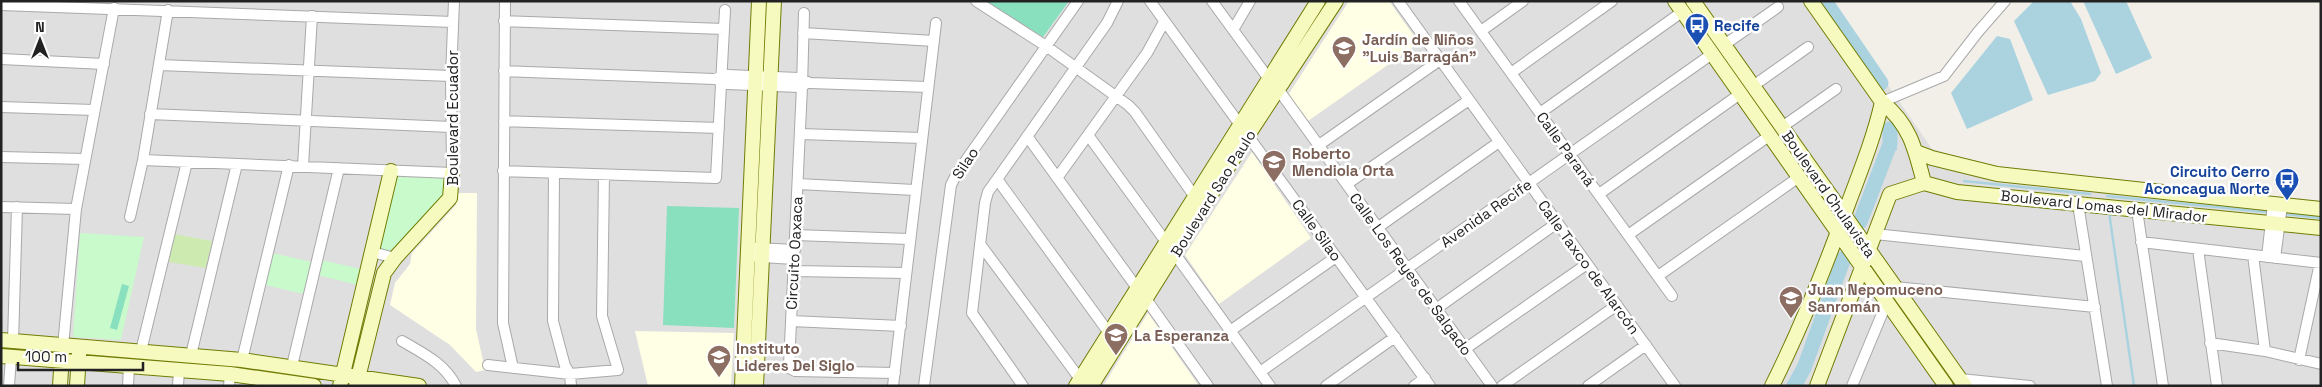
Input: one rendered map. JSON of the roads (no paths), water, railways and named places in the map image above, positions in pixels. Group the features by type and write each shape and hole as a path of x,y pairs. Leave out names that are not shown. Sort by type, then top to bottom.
{"street":[{"name":"Boulevard Ecuador","path":"357,381 384,273 395,258 450,198 454,1"},
{"path":"504,1 502,323 513,368"},
{"path":"741,383 759,1"},
{"path":"757,384 774,1"},
{"path":"976,1 1046,46 1135,112 1195,197"},
{"name":"Silao","path":"924,386 951,185 957,173 1078,1"},
{"path":"1023,386 972,313 985,203 988,192 1107,23 1118,1"},
{"name":"Calle Silao","path":"1150,1 1428,382"},
{"name":"Calle Los Reyes de Salgado","path":"1212,1 1319,145 1406,269 1492,386"},
{"path":"1233,30 1250,1"},
{"name":"Boulevard Sao Paulo","path":"1082,383 1146,299 1175,254 1244,130 1273,84 1318,1"},
{"name":"Boulevard Sao Paulo","path":"1273,84 1336,1"},
{"name":"Calle Taxco de Alarcón","path":"1398,1 1675,386"},
{"name":"Calle Paraná","path":"1460,1 1672,296"},
{"path":"1481,31 1523,1"},
{"path":"1511,73 1612,1"},
{"path":"1811,1 1882,102 1905,124 1916,152 1924,183 1890,194 1870,251 1817,386"},
{"path":"1882,102 1944,76 2005,1"},
{"name":"Boulevard Chulavista","path":"1695,2 1962,382"},
{"path":"1,5 453,22"},
{"path":"1540,113 1678,7"},
{"name":"Boulevard Chulavista","path":"1678,7 1946,386"},
{"path":"1724,45 1778,7"},
{"path":"60,386 76,209 114,8"},
{"path":"130,217 143,160 168,10"},
{"path":"504,171 716,178 719,79 725,10"},
{"name":"Circuito Oaxaca","path":"804,14 805,83 800,134 790,369 894,373"},
{"path":"303,166 312,16"},
{"path":"504,21 724,29"},
{"path":"1057,178 1147,53 1164,22"},
{"path":"893,386 901,326 909,238 936,23"},
{"path":"803,33 934,41"},
{"path":"1753,86 1808,47"},
{"name":"Avenida Recife","path":"1260,372 1712,54"},
{"path":"1,59 104,64"},
{"path":"1319,145 1440,60"},
{"path":"159,65 451,76"},
{"path":"504,71 928,87"},
{"path":"1782,127 1836,89"},
{"path":"1598,194 1740,94"},
{"path":"1346,184 1469,100"},
{"path":"1772,386 1796,339 1838,232 1876,128 1882,102"},
{"path":"1,108 94,110"},
{"path":"150,114 451,127"},
{"path":"504,121 719,128"},
{"name":"Boulevard Sao Paulo","path":"1082,383 1109,333 1166,242 1195,197 1244,130"},
{"path":"800,134 922,138"},
{"path":"1088,135 1166,242"},
{"path":"1027,136 1137,288"},
{"path":"1628,235 1769,136"},
{"path":"1377,228 1499,142"},
{"name":"Boulevard Lomas del Mirador","path":"1916,152 1932,158 1996,174 2321,209"},
{"path":"1,157 85,159"},
{"path":"143,160 452,173"},
{"path":"142,351 187,162"},
{"path":"192,355 237,164"},
{"path":"242,360 289,165"},
{"path":"292,366 340,168"},
{"path":"342,380 391,171"},
{"path":"554,173 553,321 571,386"},
{"path":"488,365 566,371 618,370 602,316 604,175"},
{"path":"1658,276 1799,177"},
{"path":"997,179 1109,333"},
{"name":"Boulevard Lomas del Mirador","path":"1924,183 1957,192 2321,228"},
{"path":"798,184 915,190"},
{"path":"2096,206 2098,186"},
{"path":"2078,204 2107,386"},
{"path":"2271,258 2277,205"},
{"path":"1,207 76,209"},
{"path":"17,207 7,341 242,360 292,366 342,380 413,385"},
{"path":"2138,210 2141,242 2163,386"},
{"path":"1436,309 1557,223"},
{"path":"1875,234 2086,256"},
{"path":"795,235 909,238"},
{"path":"2141,242 2320,263 2299,360"},
{"path":"980,244 1082,383"},
{"path":"2198,249 2217,386"},
{"path":"372,252 395,258"},
{"path":"748,252 794,254"},
{"path":"1175,254 1270,386"},
{"path":"2253,256 2265,351"},
{"path":"1230,331 1336,257"},
{"path":"1466,350 1587,264"},
{"path":"794,271 906,273"},
{"path":"1895,287 2095,307"},
{"path":"1146,299 1208,386"},
{"path":"1852,386 1887,302"},
{"path":"1502,386 1617,305"},
{"path":"791,322 901,326"},
{"path":"1326,386 1395,337"},
{"path":"402,341 439,363 450,374 456,386"},
{"path":"2210,343 2265,351 2321,364"},
{"path":"1588,386 1646,345"},
{"path":"77,386 80,347"},
{"path":"8,386 6,357 179,370 229,380 314,386"},
{"path":"128,386 129,366"},
{"path":"178,386 179,370"},
{"path":"562,386 566,371"},
{"path":"1414,386 1428,382"},
{"path":"1962,382 2030,386"}],"water":[{"path":"2034,1 2070,1 2081,19 2101,73 2095,81 2048,95 2014,21"},
{"path":"2083,1 2126,1 2152,58 2116,74"},
{"path":"1997,36 2010,39 2033,100 1967,129 1951,93"}],"waterway":[{"path":"1825,1 1881,83"},
{"path":"1860,222 1890,144 1890,129"},
{"path":"1890,144 1896,149"},
{"path":"1964,181 2090,194"},
{"path":"2107,196 2266,212"},
{"path":"2109,212 2134,386"},
{"path":"2285,214 2321,218"},
{"path":"1794,386 1804,368 1844,258"}],"place":[{"name":"Recife","path":"1697,46"},
{"name":"Jardín de Niños \"Luis Barragán\"","path":"1344,69"},
{"name":"Roberto Mendiola Orta","path":"1274,183"},
{"name":"Circuito Cerro Aconcagua Norte","path":"2287,201"},
{"name":"Juan Nepomuceno Sanromán","path":"1791,319"},
{"name":"La Esperanza","path":"1116,356"},
{"name":"Instituto Lideres Del Siglo","path":"719,378"}]}
